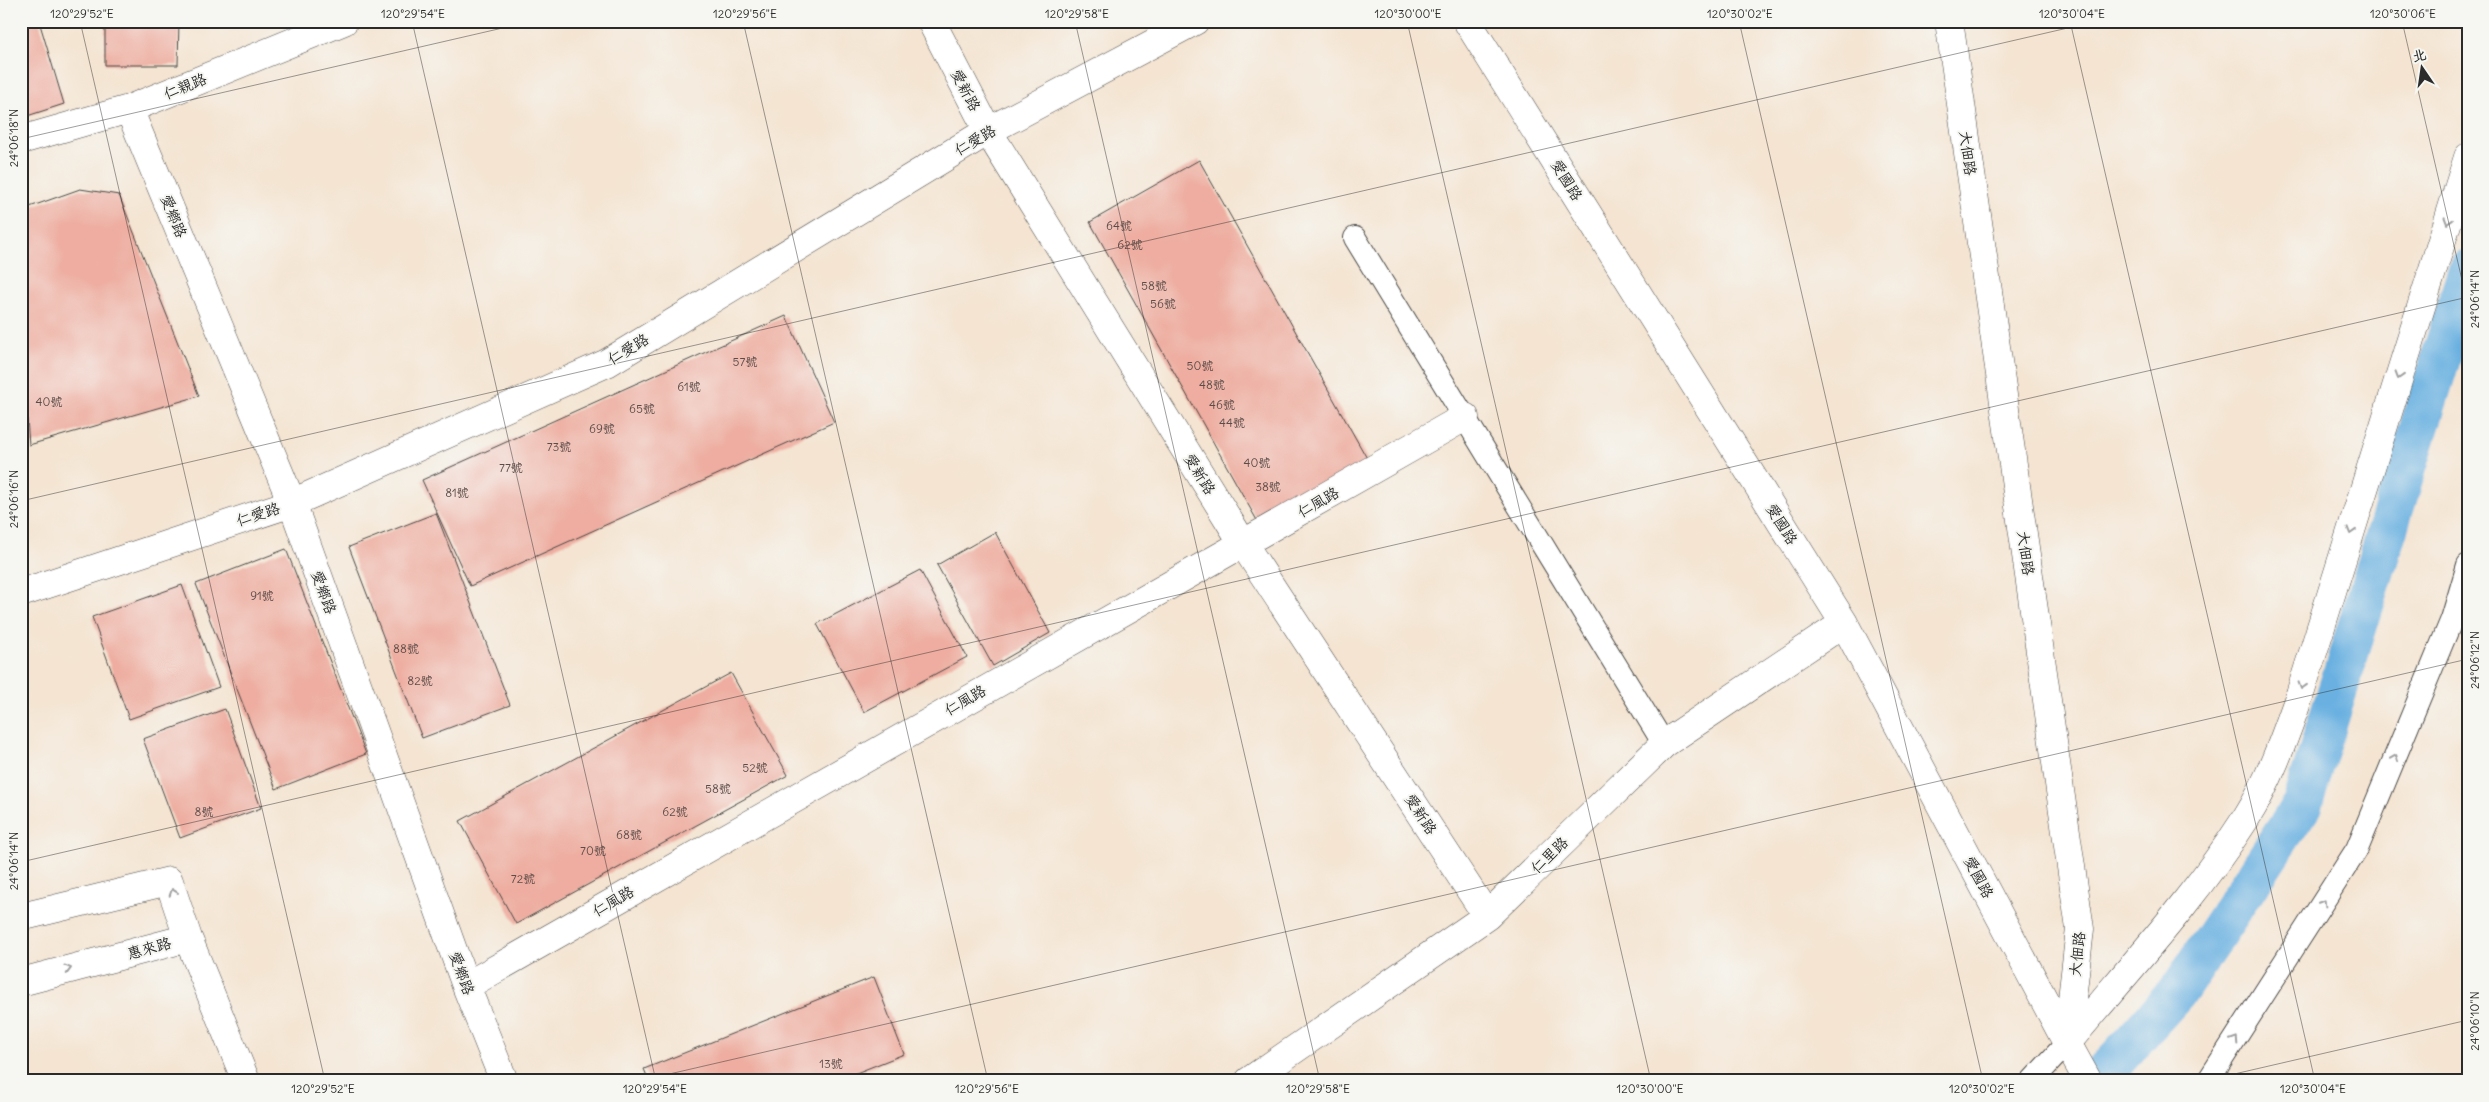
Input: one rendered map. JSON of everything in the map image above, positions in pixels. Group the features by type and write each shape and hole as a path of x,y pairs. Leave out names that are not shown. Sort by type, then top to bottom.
{"street":[{"name":"仁親路","path":"21,140 129,109 344,21"},
{"name":"愛新路","path":"931,21 988,131 1244,544 1487,916"},
{"name":"仁愛路","path":"21,593 292,503 607,362 988,131 1195,21"},
{"name":"愛國路","path":"1467,21 1844,623 2067,1043"},
{"name":"大佃路","path":"1949,21 2080,929 2067,1043"},
{"name":"愛鄉路","path":"129,109 292,503 466,986 504,1081"},
{"path":"2084,1074 2067,1043 2192,894 2246,817 2277,757 2300,694 2468,157"},
{"name":"仁風路","path":"466,986 1466,417"},
{"name":"仁里路","path":"1249,1081 1487,916 1664,744 1844,623"},
{"name":"惠來路","path":"21,917 169,881 188,938 21,982"},
{"path":"188,938 246,1081"}],"lane":[{"path":"1355,238 1664,744"},
{"path":"2208,1081 2357,849 2452,619 2468,565"},
{"path":"2032,1081 2067,1043"}],"building":[{"path":"21,21 39,21 64,104 21,118"},
{"path":"105,21 179,21 178,65 105,65"},
{"path":"1199,160 1369,462 1259,524 1090,222"},
{"path":"80,189 119,195 199,396 29,445 21,341 21,216 24,209"},
{"path":"786,316 834,422 470,586 422,480"},
{"path":"436,513 510,705 422,738 349,547"},
{"path":"995,532 1050,633 993,666 937,565"},
{"path":"286,549 366,754 276,789 196,584"},
{"path":"920,570 967,657 864,712 817,624"},
{"path":"182,585 219,687 129,719 92,617"},
{"path":"731,673 788,775 516,924 460,821"},
{"path":"225,709 261,808 180,838 143,739"},
{"path":"874,977 904,1054 836,1081 649,1081 644,1069"}],"waterway":[{"path":"2097,1081 2179,990 2302,805 2468,270"}]}
